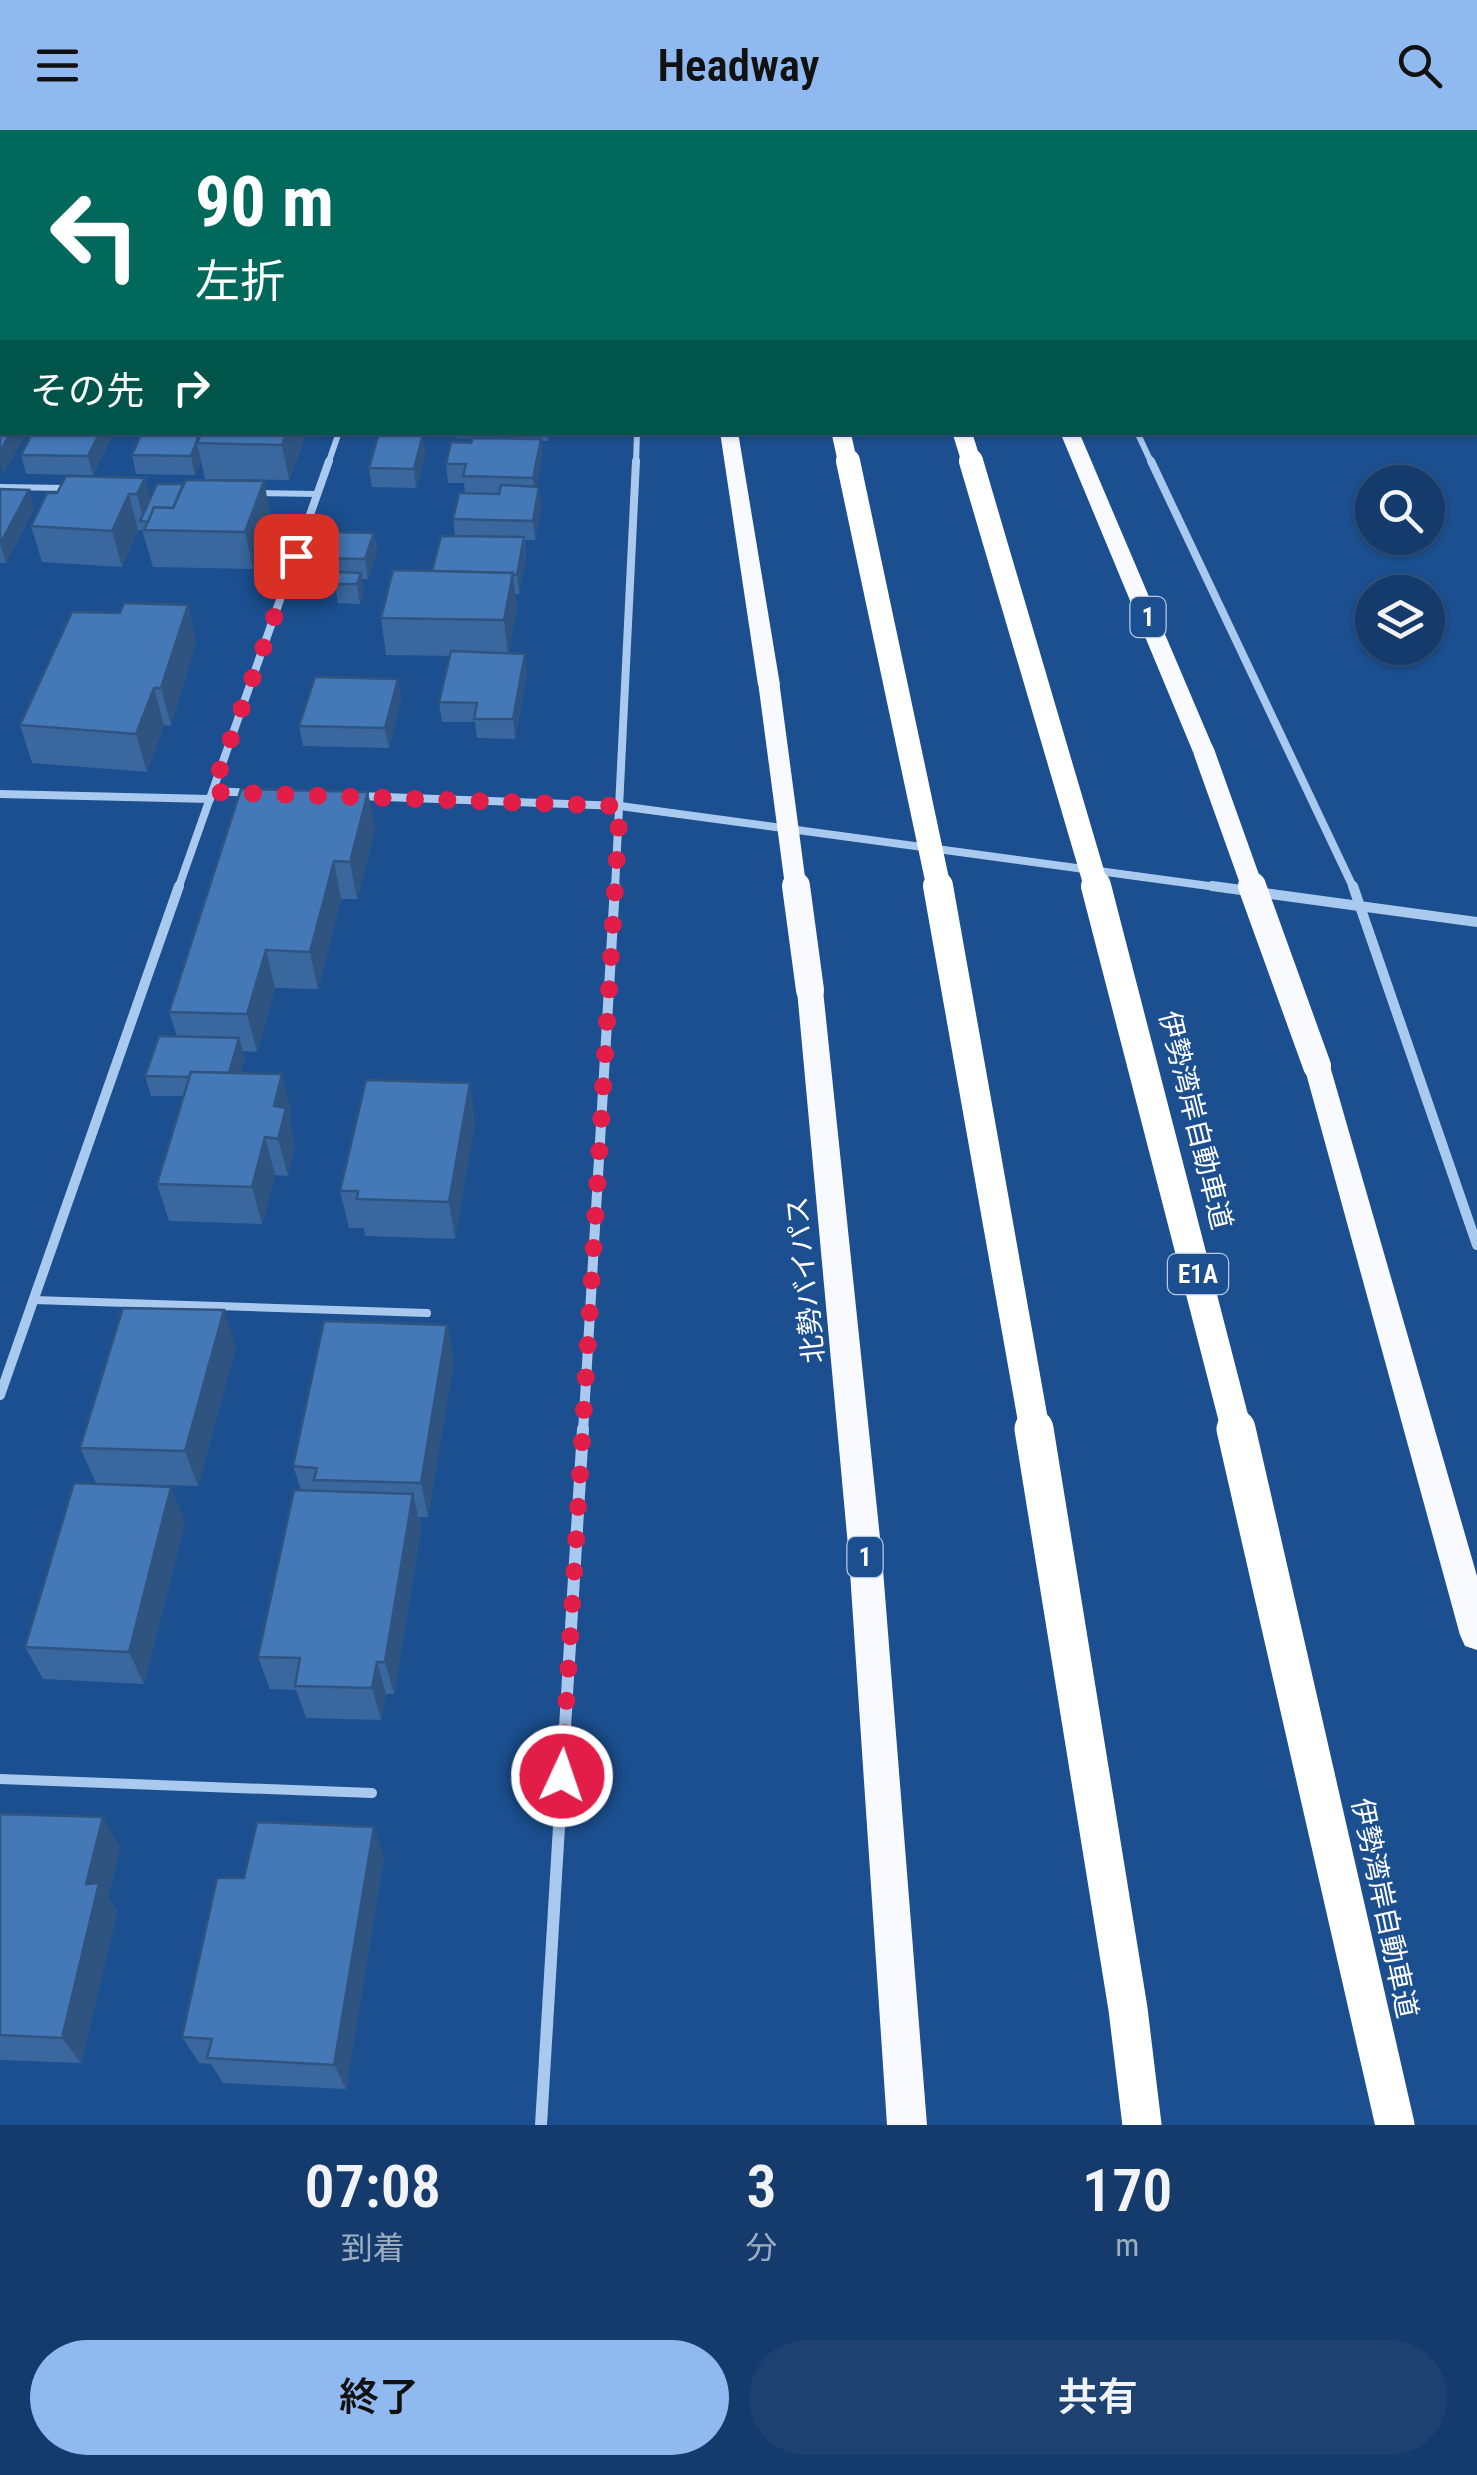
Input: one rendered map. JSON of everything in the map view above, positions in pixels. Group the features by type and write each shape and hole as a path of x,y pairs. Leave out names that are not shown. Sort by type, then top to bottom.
{"highway":[{"name":"北勢バイパス","path":"729,435 770,685 810,990 851,1385 897,1938 907,2125"},
{"path":"842,435 896,662 980,1111 1128,2010 1142,2125"},
{"name":"伊勢湾岸自動車道","path":"963,435 1035,660 1151,1078 1342,1870 1395,2125"},
{"name":"1","path":"1071,435 1204,752 1318,1066 1477,1635"}],"street":[{"path":"0,1395 338,435"},
{"path":"540,2125 620,806 637,435"},
{"path":"1139,435 1362,905 1477,1244"},
{"path":"0,794 268,793"},
{"path":"342,795 620,806 1477,922"}],"lane":[{"path":"0,487 79,489"},
{"path":"238,492 317,494"},
{"path":"34,1300 426,1313"},
{"path":"0,1778 372,1793"}],"building":[{"path":"0,435 9,435 0,452"},
{"path":"31,435 98,435 88,456 21,455"},
{"path":"141,435 199,435 191,456 132,455"},
{"path":"201,435 286,435 282,445 197,443"},
{"path":"378,435 423,435 414,469 369,468"},
{"path":"473,438 541,439 533,478 463,476 466,464 446,464 451,442 471,443"},
{"path":"66,476 145,478 137,494 129,494 112,531 31,526 47,493 57,493"},
{"path":"186,480 264,481 245,532 144,530 154,507 173,508"},
{"path":"157,484 183,484 173,508 154,507 148,522 140,521"},
{"path":"501,485 539,487 533,521 453,519 459,493 499,494"},
{"path":"0,489 29,490 0,544"},
{"path":"321,532 374,533 365,559 312,558"},
{"path":"441,536 524,537 517,575 432,571"},
{"path":"393,570 513,573 504,620 381,618"},
{"path":"338,572 361,573 357,584 335,584"},
{"path":"124,603 188,605 161,688 154,688 136,734 20,725 72,612 120,613"},
{"path":"451,651 525,654 513,719 474,719 477,703 439,702"},
{"path":"315,677 398,679 385,728 299,726"},
{"path":"241,789 368,792 350,862 334,861 310,952 266,950 247,1014 169,1012"},
{"path":"159,1036 239,1038 229,1073 145,1076"},
{"path":"191,1072 282,1074 274,1106 286,1108 278,1139 265,1137 252,1187 157,1184"},
{"path":"366,1080 470,1083 449,1202 357,1199 358,1191 340,1191"},
{"path":"123,1308 224,1310 185,1451 80,1448"},
{"path":"324,1321 447,1325 421,1483 314,1480 317,1468 293,1466"},
{"path":"74,1483 171,1487 129,1652 25,1647"},
{"path":"294,1490 413,1494 385,1662 377,1662 372,1688 295,1686 300,1658 258,1657"},
{"path":"0,1814 103,1817 86,1884 99,1883 62,2038 0,2035"},
{"path":"257,1822 374,1827 334,2065 207,2058 212,2039 182,2037 217,1878 244,1878"}],"route":[{"path":"296,556 212,792 620,806 562,1776"}]}
